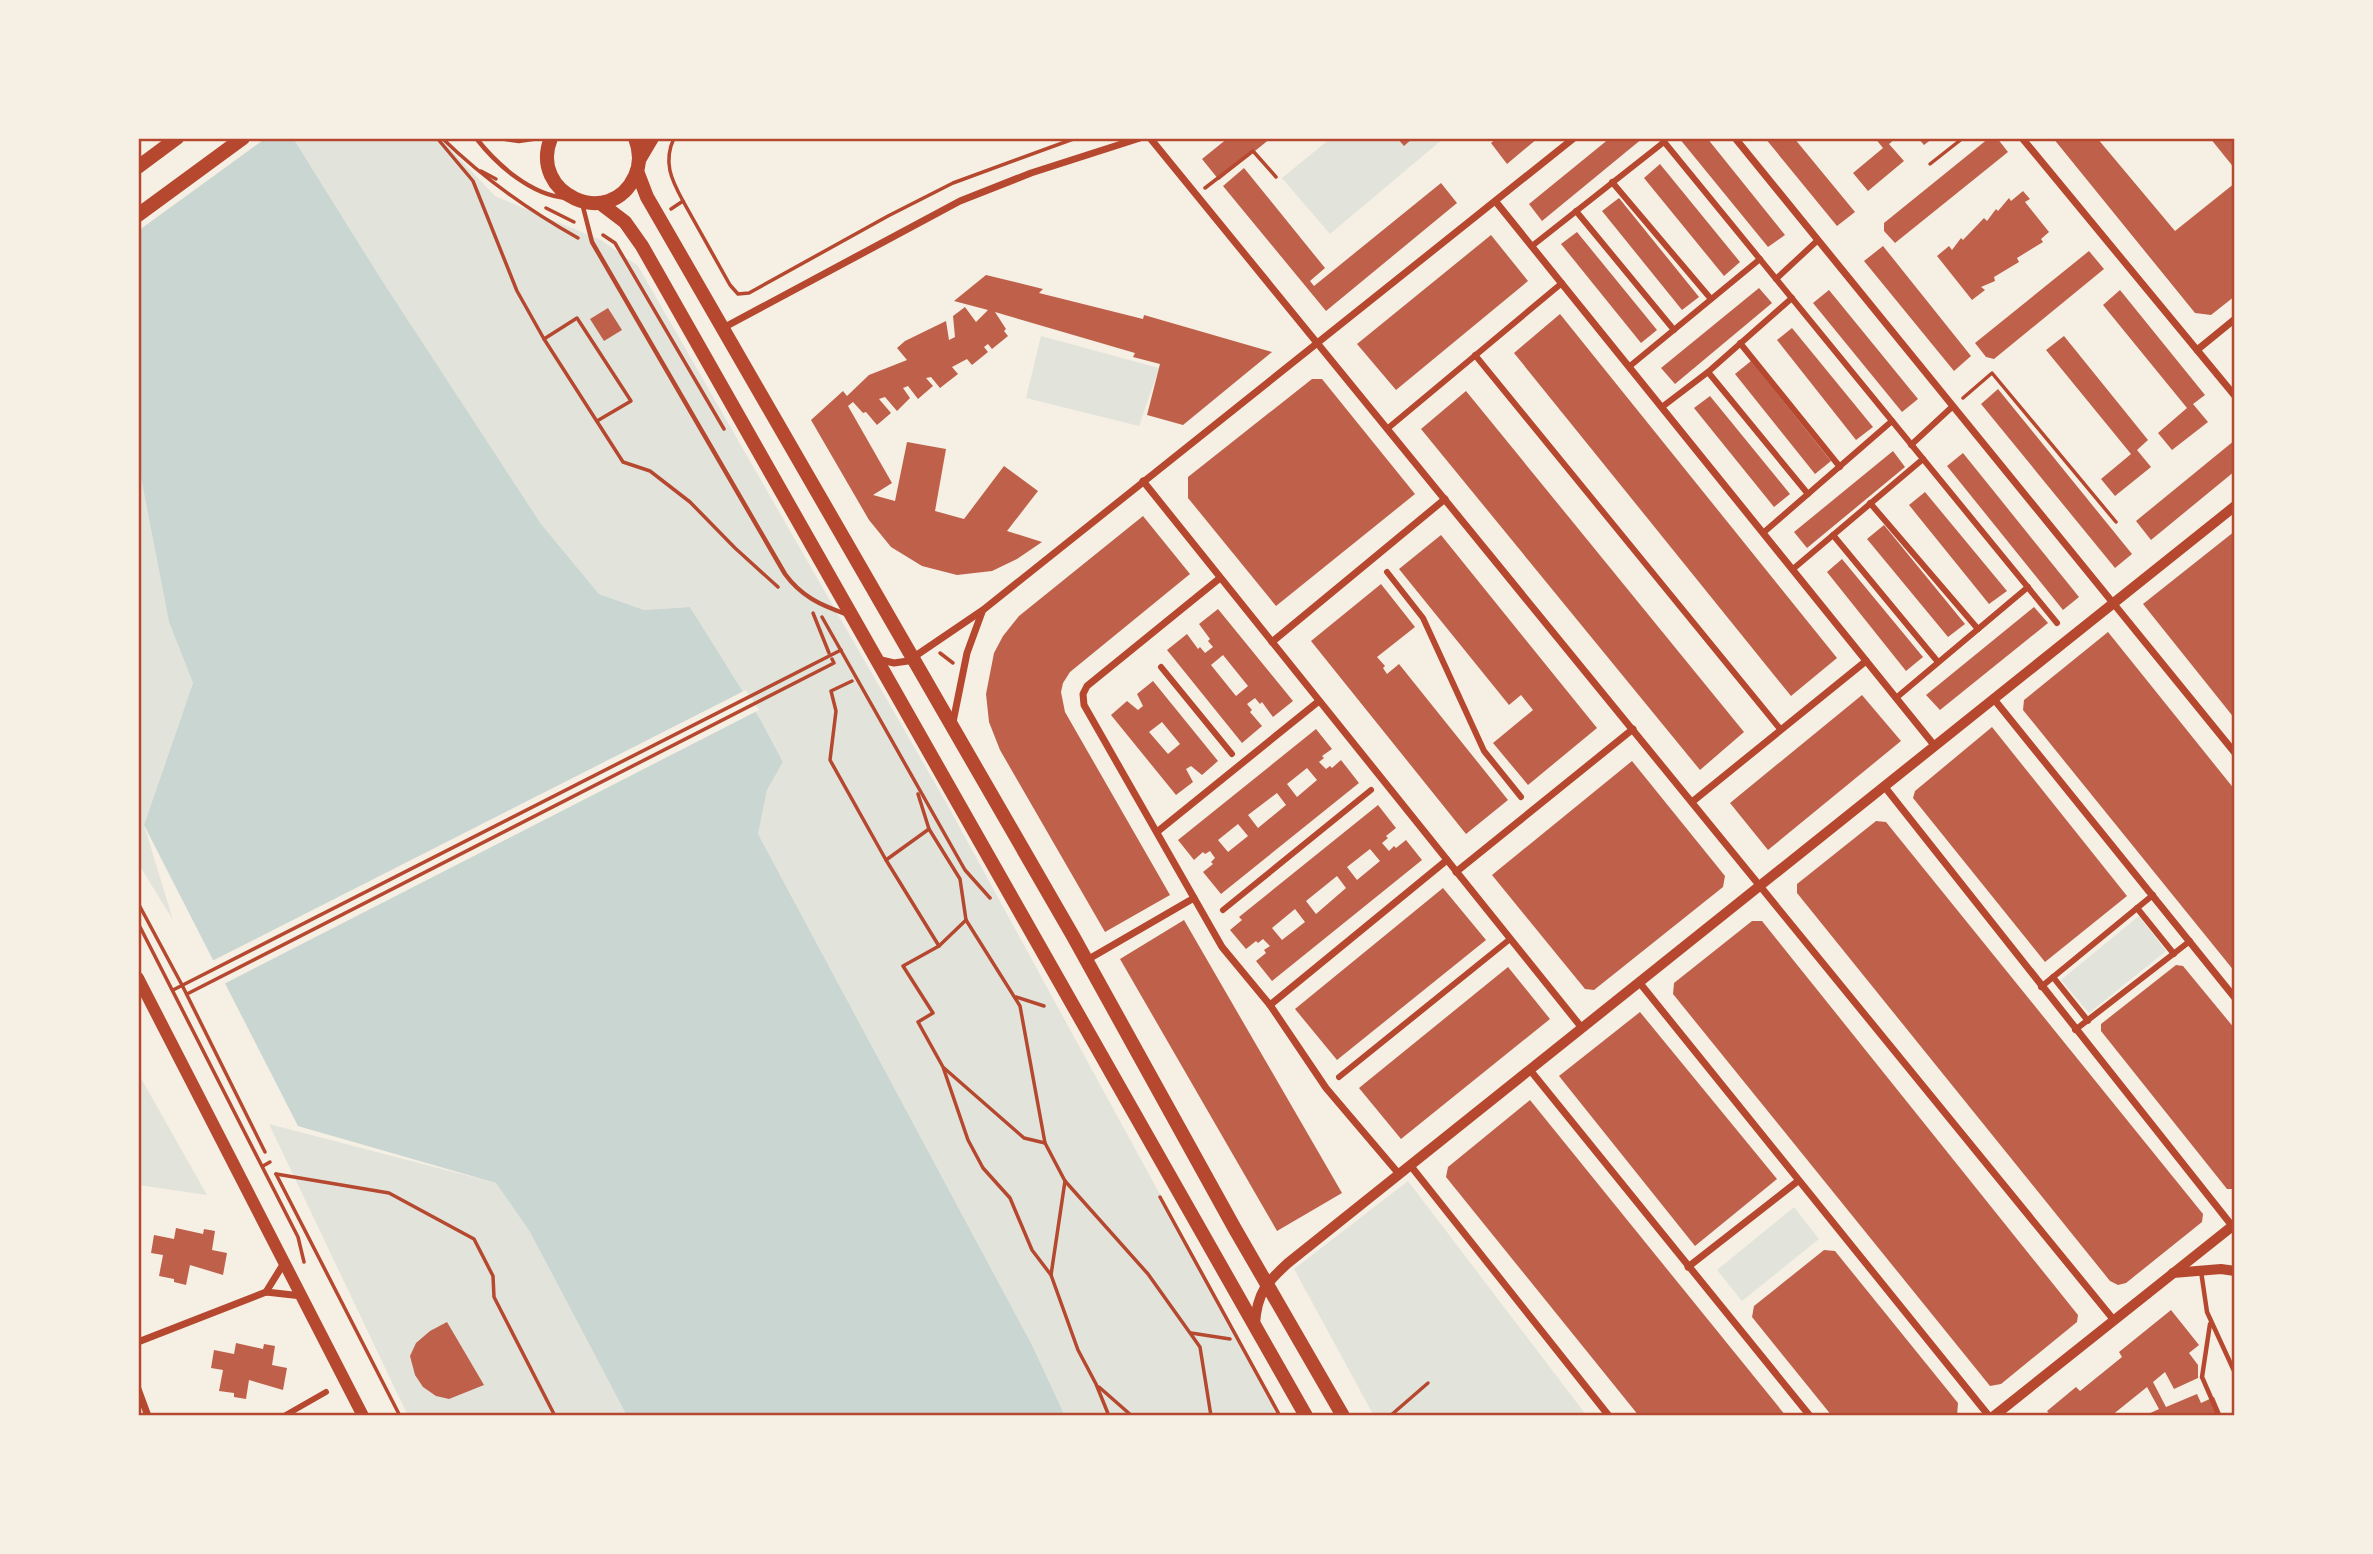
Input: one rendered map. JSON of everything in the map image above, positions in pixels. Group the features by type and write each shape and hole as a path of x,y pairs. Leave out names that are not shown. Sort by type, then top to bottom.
{"main road":[{"path":"138,167 177,138"},
{"path":"138,215 243,138"},
{"path":"551,138 547,155 551,176 565,193 578,200 600,203 627,189 652,138"},
{"path":"635,138 638,165 648,197 1086,960 1342,1416"},
{"path":"600,203 625,222 637,239 1306,1416"},
{"path":"138,978 363,1416"}],"street":[{"path":"723,328 960,201 1031,173 1140,138"},
{"path":"1150,138 2113,1319"},
{"path":"877,658 902,663 914,658 983,610 1574,138"},
{"path":"1735,138 2235,753"},
{"path":"2022,138 2235,396"},
{"path":"1532,246 1662,140 2057,623"},
{"path":"1612,183 1711,299"},
{"path":"1496,202 1934,745"},
{"path":"1576,211 1674,330"},
{"path":"1776,279 1818,240"},
{"path":"1630,366 1760,259"},
{"path":"1387,429 1562,283"},
{"path":"1662,407 1708,372 1792,298"},
{"path":"2197,350 2235,319"},
{"path":"1740,343 1840,467"},
{"path":"1475,355 1781,730"},
{"path":"1708,372 1808,494"},
{"path":"1912,445 1953,406"},
{"path":"1763,533 1892,421"},
{"path":"1793,569 1923,459"},
{"path":"1143,481 1582,1028"},
{"path":"1272,642 1445,499"},
{"path":"1870,503 1978,629"},
{"path":"1255,1324 1257,1303 1266,1283 1288,1263 2235,506"},
{"path":"1833,535 1938,663"},
{"path":"1387,572 1423,618 1484,751 1521,797"},
{"path":"1220,578 1087,686 1083,694 1084,705 1222,947 1270,1004 1326,1088 1399,1174"},
{"path":"1896,698 2028,587"},
{"path":"952,726 967,653 983,610"},
{"path":"1692,802 1866,661"},
{"path":"1161,667 1232,754"},
{"path":"1993,698 2235,998"},
{"path":"1157,832 1319,701"},
{"path":"1456,872 1633,729"},
{"path":"1639,982 1798,1181 1992,1416 2234,1226 1884,786"},
{"path":"1223,910 1371,790"},
{"path":"1270,1004 1447,860"},
{"path":"2041,986 2153,895"},
{"path":"1086,960 1194,898"},
{"path":"2137,908 2174,954"},
{"path":"1339,1077 1510,939"},
{"path":"2076,1030 2190,941"},
{"path":"2053,977 2088,1021"},
{"path":"1530,1070 1810,1416"},
{"path":"1410,1165 1609,1416"},
{"path":"1688,1267 1798,1181"},
{"path":"266,1292 284,1262"},
{"path":"2173,1273 2235,1271"},
{"path":"138,1342 266,1292 302,1296"},
{"path":"138,1389 148,1416"},
{"path":"284,1416 326,1392"}],"lane":[{"path":"475,138 517,177 546,193 578,200 593,242 785,574 799,591 821,605 853,616"},
{"path":"499,138 519,141 539,138"},
{"path":"2201,1270 2211,1323 2235,1373"},
{"path":"2211,1323 2203,1377 2219,1416"}],"path":[{"path":"439,138 471,167 536,215 579,239"},
{"path":"439,138 473,181 517,291 544,339 623,462 650,471 690,502 735,548 784,592"},
{"path":"683,201 730,285 737,294 750,293 953,183 1076,138"},
{"path":"1930,164 1963,138"},
{"path":"1196,195 1252,151 1276,177"},
{"path":"471,167 516,189 517,177"},
{"path":"541,205 606,236 615,243 726,432"},
{"path":"544,339 577,318 631,401 597,421"},
{"path":"1953,406 1993,373 2116,522"},
{"path":"821,605 821,615 965,870 990,896 996,908"},
{"path":"803,607 813,614"},
{"path":"173,990 841,650"},
{"path":"938,652 958,667"},
{"path":"187,995 833,661"},
{"path":"852,681 831,691 836,711 830,760 886,860 939,946"},
{"path":"918,794 929,829 960,879 966,920 1020,1006 1045,1143 1065,1181 1148,1274 1200,1347 1211,1416"},
{"path":"886,860 929,829"},
{"path":"138,903 265,1152"},
{"path":"966,920 939,946 903,966 933,1013 918,1022 943,1067 968,1140 983,1168 1010,1198 1032,1250 1051,1275 1078,1350 1109,1416"},
{"path":"138,923 298,1237 304,1264"},
{"path":"1014,996 1044,1006"},
{"path":"943,1067 1024,1139 1045,1143"},
{"path":"262,1164 270,1162"},
{"path":"400,1416 276,1174 389,1193 474,1239 493,1276 494,1297 555,1416"},
{"path":"1051,1275 1065,1181"},
{"path":"1159,1195 1280,1416"},
{"path":"1190,1333 1230,1339"},
{"path":"1391,1416 1428,1383"},
{"path":"1096,1384 1132,1416"}],"shaded area":[{"path":"138,138 293,138 381,279 541,524 599,594 644,610 690,607 760,719 783,762 767,790 758,834 1032,1345 1065,1416 627,1416 530,1232 496,1183 298,1126 144,825 193,683 169,622 138,462"},
{"path":"293,138 440,138 495,196 601,240 638,266 948,806 1281,1416 1065,1416 1032,1345 758,834 767,790 783,762 760,719 690,607 644,610 599,594 541,524 381,279"},
{"path":"1331,138 1444,138 1330,234 1282,178"},
{"path":"1041,336 1159,368 1139,426 1026,398"},
{"path":"138,462 169,622 193,683 144,825 173,920 138,863"},
{"path":"2139,916 2166,951 2089,1013 2061,980"},
{"path":"138,1073 207,1195 138,1185"},
{"path":"269,1124 496,1183 530,1232 627,1416 408,1416"},
{"path":"1408,1181 1587,1416 1374,1416 1294,1269"},
{"path":"1794,1207 1819,1239 1742,1301 1717,1270"}],"pier":[{"path":"138,138 266,138 138,231"},
{"path":"746,690 759,710 222,985 210,962"}],"building":[{"path":"1228,138 1271,138 1219,180 1202,159"},
{"path":"1397,138 1413,138 1404,146"},
{"path":"1497,138 1538,138 1507,164 1491,143"},
{"path":"1610,138 1643,138 1542,221 1529,204"},
{"path":"1679,138 1707,138 1785,235 1768,247"},
{"path":"1765,138 1794,138 1855,212 1837,226"},
{"path":"1875,138 1896,138 1889,144 1904,161 1868,191 1853,173 1883,148"},
{"path":"1918,138 1933,138 1924,145"},
{"path":"1989,138 1997,138 2008,152 1895,243 1884,231 1884,223"},
{"path":"2053,138 2097,138 2175,231 2235,183 2235,296 2211,315 2195,313"},
{"path":"2210,138 2235,138 2235,169"},
{"path":"1660,164 1740,262 1724,276 1644,178"},
{"path":"1244,168 1325,268 1310,281 1314,286 1441,183 1457,203 1326,311 1223,186"},
{"path":"2023,191 2030,199 2025,202 2049,232 2041,239 2043,242 2017,258 2019,262 1994,277 1995,281 1981,287 1985,290 1972,300 1937,256 1949,246 1952,250 1961,238 1963,240 1984,218 1987,221 2009,198 2011,201"},
{"path":"1619,198 1699,297 1682,310 1602,211"},
{"path":"1577,232 1657,330 1641,343 1561,244"},
{"path":"1491,235 1528,281 1396,390 1357,344"},
{"path":"1883,246 1971,356 1954,371 1864,261"},
{"path":"2089,251 2104,269 1994,359 1986,357 1975,343"},
{"path":"986,275 1043,289 1039,293 1143,319 1144,315 1272,352 1183,425 1147,415 1160,364 1133,357 1135,353 995,312 1008,336 992,349 988,344 984,347 988,352 972,365 967,359 952,367 958,374 940,388 931,377 926,378 933,386 918,399 908,386 903,388 910,398 897,411 885,397 879,399 891,413 877,425 853,402 848,406 892,483 873,495 895,501 907,442 946,449 935,511 964,519 1004,466 1038,491 1007,531 1042,542 1017,559 992,571 957,575 922,566 891,547 869,520 811,420 843,391 847,396 869,375 907,360 897,348 905,341 946,321 949,340 955,337 953,316 965,307 976,322 988,310 954,301"},
{"path":"1759,288 1772,303 1675,384 1661,368"},
{"path":"1829,290 1918,399 1902,412 1813,303"},
{"path":"2120,290 2205,395 2193,404 2208,422 2172,450 2158,433 2187,408 2103,305"},
{"path":"608,308 622,330 604,341 590,319"},
{"path":"1560,314 1837,658 1791,696 1514,353"},
{"path":"1792,328 1873,427 1856,440 1777,340"},
{"path":"2064,336 2148,440 2137,450 2151,467 2115,496 2101,479 2131,454 2046,350"},
{"path":"1751,361 1831,461 1815,474 1735,374"},
{"path":"1312,379 1322,379 1415,494 1276,606 1188,498 1188,477"},
{"path":"1998,389 2132,554 2115,568 1981,404"},
{"path":"1466,391 1744,732 1700,770 1421,429"},
{"path":"1710,396 1790,494 1774,507 1694,408"},
{"path":"2235,440 2235,471 2151,540 2136,521"},
{"path":"1893,451 1905,467 1807,548 1794,532"},
{"path":"1963,453 2079,597 2063,610 1947,466"},
{"path":"1925,492 2007,591 1989,604 1909,505"},
{"path":"1143,516 1190,574 1070,672 1061,692 1065,712 1170,895 1105,932 1000,750 989,722 986,694 994,653 1019,616"},
{"path":"1884,525 1965,624 1948,637 1867,539"},
{"path":"2235,531 2235,719 2143,604"},
{"path":"1441,535 1597,728 1528,785 1493,743 1533,710 1521,695 1509,705 1399,569"},
{"path":"1842,559 1923,657 1906,671 1827,572"},
{"path":"1381,584 1415,627 1377,657 1385,666 1383,668 1387,674 1399,664 1508,800 1466,834 1311,641"},
{"path":"2034,607 2048,623 1940,710 1926,695"},
{"path":"1218,609 1293,701 1273,717 1262,702 1260,704 1255,698 1247,704 1262,726 1242,743 1167,650 1187,634 1198,649 1200,647 1205,653 1213,647 1199,624","holes":["1223,655 1248,686 1236,696 1211,665"]},
{"path":"2108,632 2235,790 2235,972 2023,710 2024,700"},
{"path":"1153,681 1218,761 1202,775 1191,766 1186,769 1193,782 1176,795 1111,715 1127,701 1138,710 1143,706 1137,694","holes":["1162,722 1180,744 1168,754 1149,732"]},
{"path":"1862,695 1901,741 1768,850 1730,803"},
{"path":"1992,727 2127,896 2045,962 1913,798 1915,791"},
{"path":"1316,729 1332,749 1322,756 1324,758 1319,762 1326,769 1330,766 1332,768 1341,760 1359,783 1221,894 1203,872 1213,864 1211,862 1215,858 1210,851 1205,854 1203,852 1194,860 1178,840","holes":["1307,768 1317,780 1297,797 1287,784","1277,793 1286,805 1258,828 1248,815","1238,824 1248,836 1228,852 1218,840"]},
{"path":"1632,761 1725,876 1723,887 1594,990 1585,989 1492,875"},
{"path":"1378,805 1396,828 1382,843 1389,851 1406,840 1422,860 1272,981 1256,961 1270,946 1263,939 1246,949 1230,930 1242,920 1239,917","holes":["1370,849 1380,861 1357,880 1347,867","1337,876 1346,888 1316,914 1306,901","1295,909 1305,922 1282,940 1272,928"]},
{"path":"1876,821 1886,822 2203,1214 2202,1222 2126,1283 2118,1285 2110,1281 1797,893 1797,884"},
{"path":"1443,888 1486,940 1337,1060 1295,1009"},
{"path":"1184,920 1342,1193 1277,1231 1120,959"},
{"path":"1752,921 1762,921 2078,1315 2077,1322 2001,1384 1990,1386 1673,994 1674,983"},
{"path":"2176,965 2183,966 2235,1029 2235,1189 2227,1189 2101,1031 2101,1024"},
{"path":"1508,967 1550,1019 1401,1139 1359,1088"},
{"path":"1640,1012 1777,1179 1695,1246 1559,1076"},
{"path":"1530,1100 1786,1416 1639,1416 1446,1177 1448,1167"},
{"path":"176,1228 203,1234 204,1229 215,1231 212,1250 227,1253 223,1275 190,1265 186,1285 159,1276 163,1255 151,1253 154,1235 174,1239"},
{"path":"1824,1250 1835,1251 1958,1403 1957,1416 1832,1416 1752,1317 1754,1306"},
{"path":"2171,1310 2199,1345 2189,1353 2198,1365 2198,1378 2174,1389 2165,1372 2153,1382 2166,1407 2197,1394 2201,1403 2214,1397 2222,1416 2144,1416 2159,1409 2147,1387 2111,1416 2051,1416 2047,1411 2076,1387 2080,1391 2122,1357 2119,1352"},
{"path":"447,1322 484,1385 449,1399 436,1396 423,1387 415,1375 410,1356 416,1343"},
{"path":"236,1343 263,1349 264,1344 275,1346 272,1365 287,1368 283,1390 249,1380 246,1399 234,1397 234,1393 219,1391 223,1370 211,1368 214,1350 234,1354"}]}
